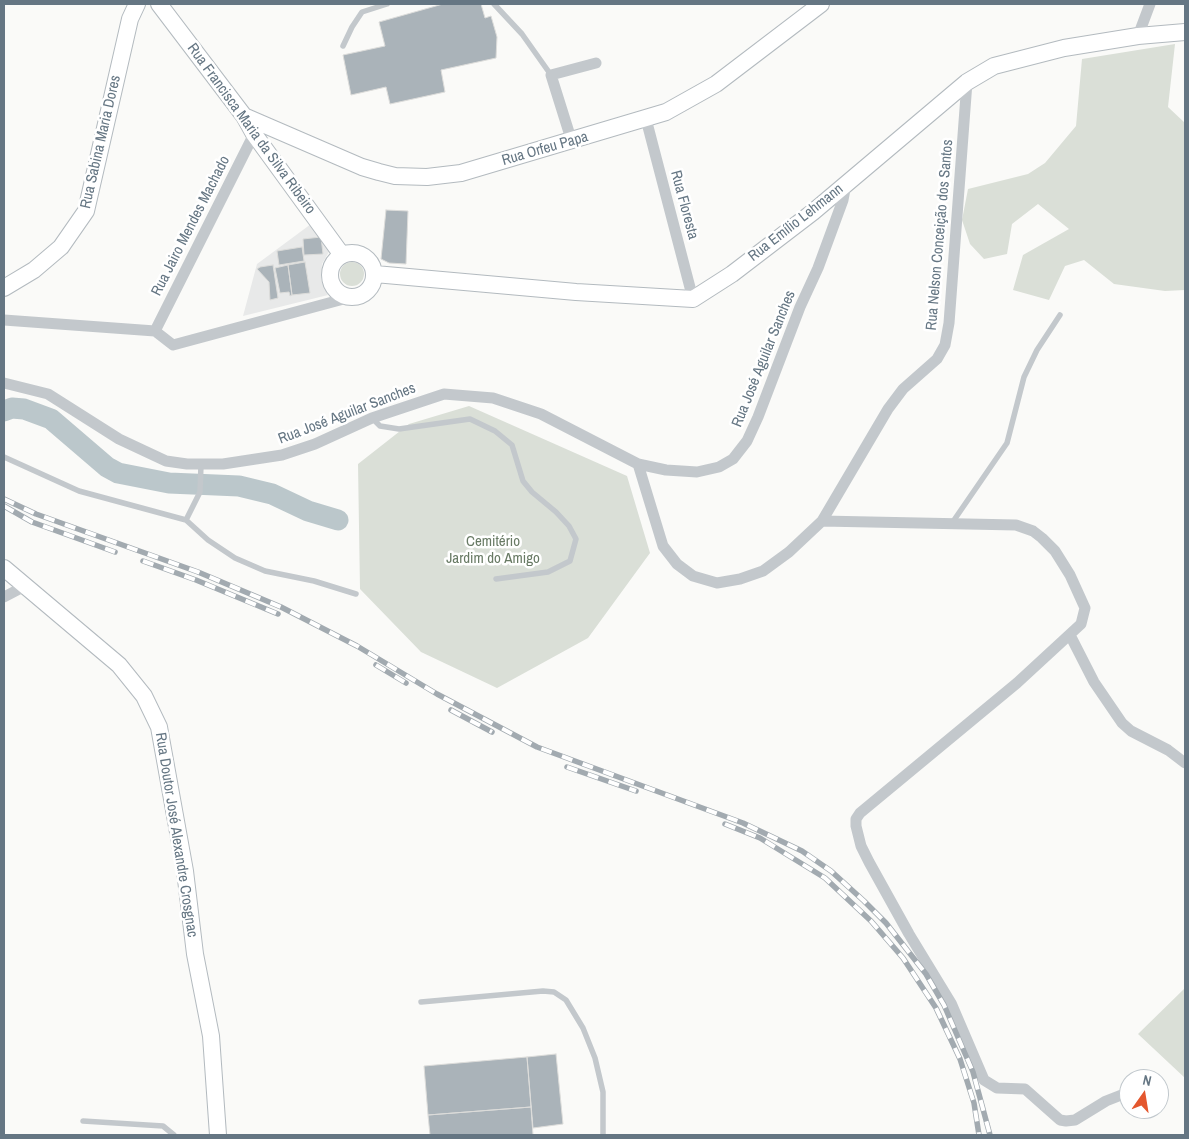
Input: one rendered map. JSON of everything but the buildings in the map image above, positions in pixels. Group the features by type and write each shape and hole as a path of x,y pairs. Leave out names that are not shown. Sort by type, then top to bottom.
{"main road":[{"name":"Rua Sabina Maria Dores","path":"4,288 34,270 61,247 86,212 130,19 137,4"},
{"name":"Rua Francisca Maria da Silva Ribeiro","path":"159,4 244,116 254,134 342,255"},
{"name":"Rua Orfeu Papa","path":"244,116 362,167 395,176 427,177 461,173 572,142 666,112 716,84 821,4"},
{"name":"Rua Emílio Lehmann","path":"693,299 732,274 846,184 967,82 994,66 1024,57 1138,36 1185,32"},
{"path":"352,252 364,256 370,261 374,274 370,288 358,297 339,297 331,285 330,269 333,262 342,255 352,252"},
{"path":"374,274 576,292 693,299"},
{"name":"Rua Doutor José Alexandre Crosgnac","path":"4,568 119,665 144,696 159,727 185,871 195,954 210,1036 218,1135"}],"street":[{"path":"1138,36 1150,4"},
{"path":"572,142 551,75 596,63"},
{"name":"Rua Nelson Conceição dos Santos","path":"638,464 663,546 677,564 693,576 717,583 740,579 763,571 789,552 822,521 888,409 903,389 937,360 946,345 950,323 967,82"},
{"name":"Rua Floresta","path":"646,119 693,299"},
{"name":"Rua Jairo Mendes Machado","path":"155,331 254,134"},
{"name":"Rua José Aguilar Sanches","path":"4,383 48,394 120,439 166,461 200,465 250,461 282,455 316,444 372,418 444,394 493,398 541,414 638,464 666,470 697,472 719,467 733,459 746,441 800,307 818,268 843,200 846,184"},
{"path":"4,320 155,331 173,345 339,297"},
{"path":"822,521 1016,525 1033,531 1042,538 1055,551 1070,575 1085,608 1081,624 860,814 856,819 856,826 861,846 869,862 909,934 951,1003 984,1080 997,1088 1019,1088 1031,1092 1060,1120 1066,1121 1075,1120 1106,1101 1119,1096"},
{"path":"4,597 25,586"},
{"path":"1070,635 1094,682 1122,723 1131,731 1168,750 1185,763"}],"lane":[{"path":"343,46 362,12 387,4"},
{"path":"494,4 522,34 551,75"},
{"path":"952,523 1007,443 1024,377 1037,350 1060,316"},
{"path":"372,418 380,426 398,429 470,419 495,431 512,445 523,481 532,492 556,512 569,526 576,539 570,560 548,572 496,579"},
{"path":"4,457 80,490 186,520 222,549 265,571 314,581 356,594"},
{"path":"186,520 200,492 200,465"},
{"path":"421,1002 543,991 554,992 566,1000 582,1028 595,1058 603,1092 603,1135"},
{"path":"83,1121 163,1126 174,1135"}],"shaded area":[{"path":"311,224 330,250 322,264 321,280 328,295 243,316 257,264"}],"green space":[{"path":"1175,44 1168,107 1185,123 1185,290 1165,291 1114,284 1084,260 1065,266 1049,300 1013,290 1023,255 1069,229 1038,204 1012,224 1007,254 984,259 970,244 962,220 968,189 1028,174 1045,163 1076,126 1082,59"},
{"path":"352,262 361,265 364,274 361,283 352,286 343,283 340,274 343,265"},
{"name":"Cemitério Jardim do Amigo","path":"469,406 627,476 650,553 588,638 497,688 421,652 360,589 358,464 409,424"},
{"path":"1185,988 1185,1078 1138,1034"}],"waterway":[{"path":"4,411 12,408 24,409 51,419 107,467 118,473 169,483 239,486 272,494 308,511 338,520"}],"railway":[{"path":"4,499 36,514 198,572 281,607 357,646 437,694 537,747 743,823 802,851 831,871 864,901 886,923 926,974 944,1005 973,1072 990,1135"},
{"path":"4,506 32,522 115,552"},
{"path":"143,561 196,580 278,614"},
{"path":"376,665 406,683"},
{"path":"451,710 492,732"},
{"path":"567,767 636,791"},
{"path":"725,824 760,838 825,878 871,921 903,958 936,1008 960,1059 974,1103 979,1135"}]}
